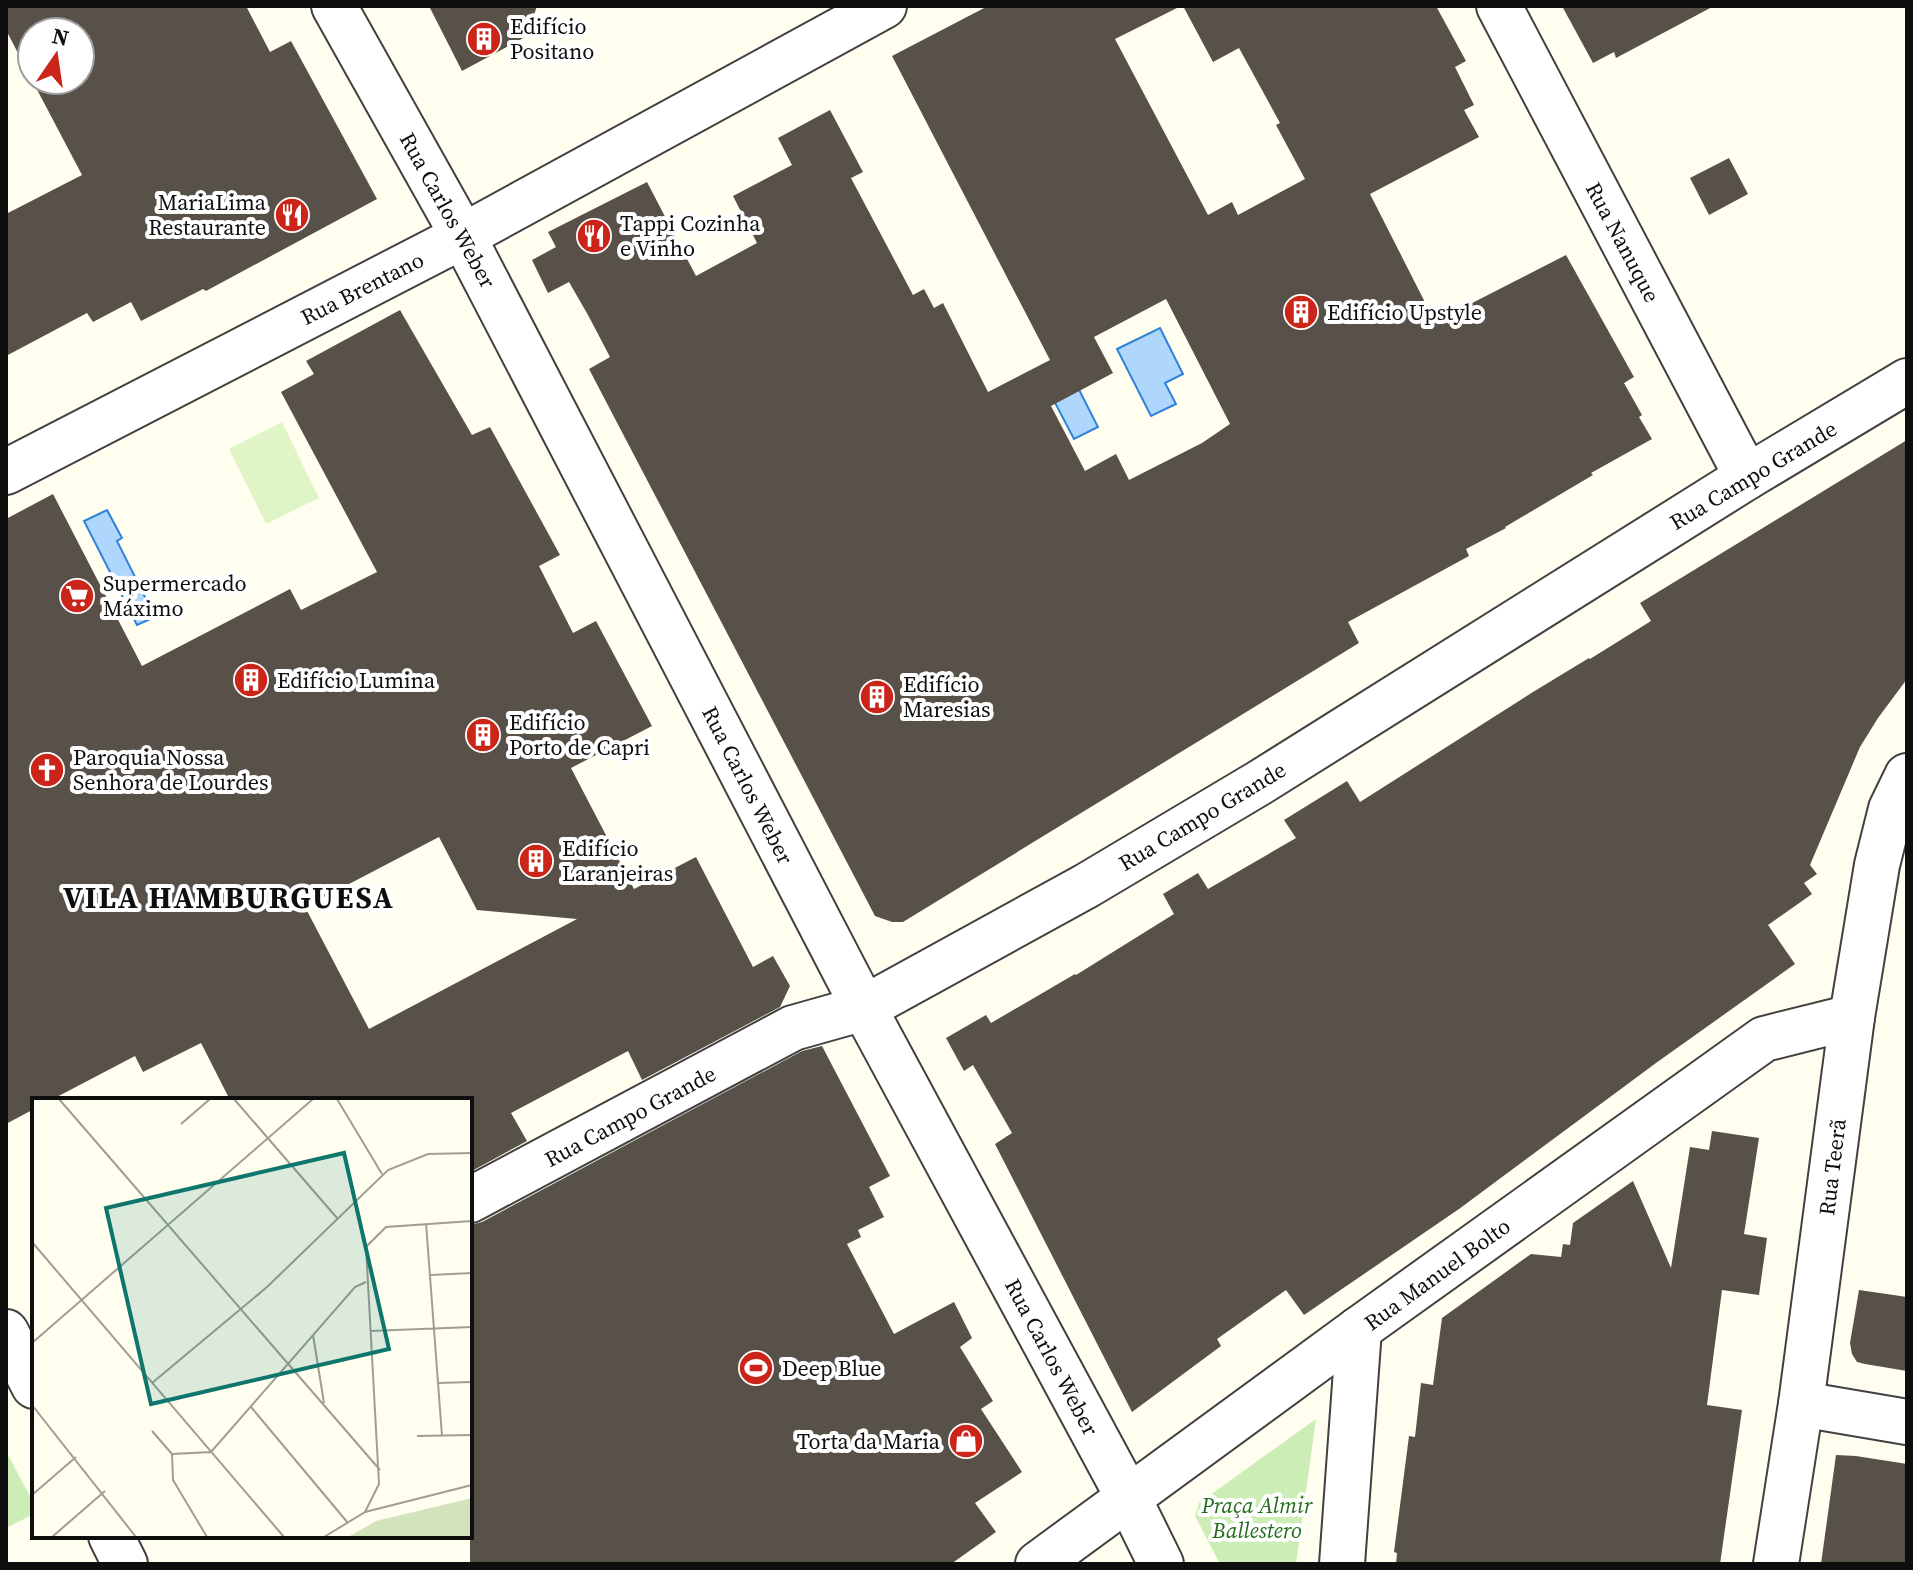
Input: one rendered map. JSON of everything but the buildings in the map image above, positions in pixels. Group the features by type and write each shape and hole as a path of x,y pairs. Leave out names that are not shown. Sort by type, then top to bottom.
{"street":[{"name":"Rua Carlos Weber","path":"334,6 463,236 864,1008 1128,1497 1161,1564"},
{"name":"Rua Brentano","path":"6,472 463,236 884,6"},
{"name":"Rua Nanuque","path":"1499,6 1747,477"},
{"name":"Rua Campo Grande","path":"472,1199 793,1028 864,1008 1086,886 1259,783 1747,477 1907,381"},
{"name":"Rua Teerã","path":"1776,1564 1801,1404 1852,1017 1877,865 1891,809 1907,776"},
{"name":"Rua Manuel Bolto","path":"1038,1564 1764,1039 1852,1017"},
{"path":"1342,1564 1359,1329"},
{"path":"6,1332 32,1382"},
{"path":"1801,1404 1907,1422"},
{"path":"112,1538 125,1564"}],"green space":[{"path":"282,422 319,498 266,524 229,449"},
{"name":"Praça Almir Ballestero","path":"1316,1419 1296,1564 1220,1564 1195,1516 1199,1503"},
{"path":"6,1451 32,1500 32,1515 6,1528"}],"water":[{"path":"1160,328 1183,374 1165,383 1176,404 1151,416 1117,349"},
{"path":"1067,366 1098,427 1074,439 1043,380"},
{"path":"107,510 122,538 117,541 155,617 137,625 84,521"}],"place":[{"name":"Edifício Positano","path":"484,39"},
{"name":"MariaLima Restaurante","path":"292,215"},
{"name":"Tappi Cozinha e Vinho","path":"594,236"},
{"name":"Edifício Upstyle","path":"1301,312"},
{"name":"Supermercado Máximo","path":"77,596"},
{"name":"Edifício Lumina","path":"251,680"},
{"name":"Edifício Maresias","path":"877,697"},
{"name":"Edifício Porto de Capri","path":"483,735"},
{"name":"Paroquia Nossa Senhora de Lourdes","path":"47,770"},
{"name":"Edifício Laranjeiras","path":"536,861"},
{"name":"Deep Blue","path":"756,1368"},
{"name":"Torta da Maria","path":"966,1441"}],"district":[{"name":"VILA HAMBURGUESA","path":"229,897"}]}
